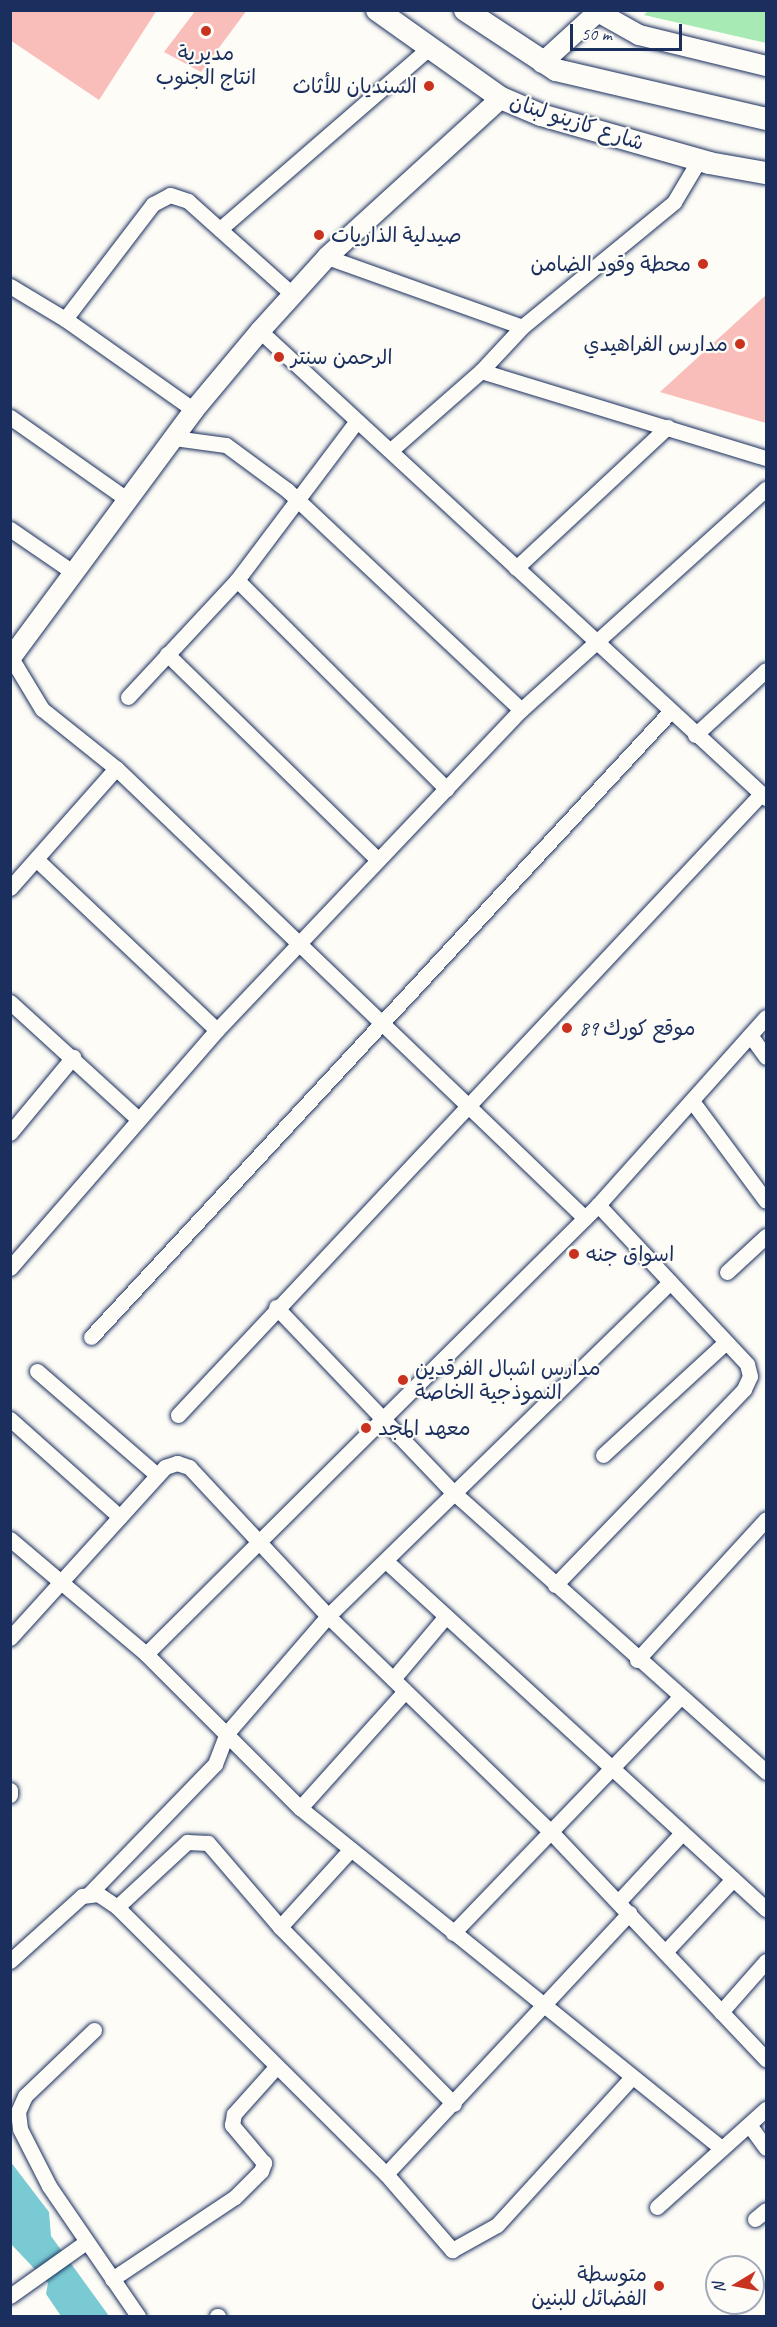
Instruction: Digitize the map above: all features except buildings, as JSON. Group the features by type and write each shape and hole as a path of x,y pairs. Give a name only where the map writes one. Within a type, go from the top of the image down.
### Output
{"main road":[{"name":"شارع كازينو لبنان","path":"377,10 501,98 541,115 699,160 766,173"},
{"name":"شارع كازينو لبنان","path":"465,10 542,63 572,75 766,119"}],"street":[{"path":"542,63 599,11 639,35 766,66"},
{"path":"220,229 429,48"},
{"path":"501,98 327,257 260,331 194,410 11,657 42,709 116,768 465,1107 585,1218"},
{"path":"391,450 481,371 522,327 674,202 699,160"},
{"path":"65,319 153,204 170,195 188,201 293,295"},
{"path":"327,257 522,327"},
{"path":"12,291 65,319 194,410"},
{"path":"178,1415 276,1307 465,1107 764,796 670,712 391,450 260,331"},
{"path":"481,371 766,458"},
{"path":"10,417 128,500"},
{"path":"128,698 237,580 357,421"},
{"path":"516,568 667,427"},
{"path":"174,438 226,445 298,500 521,710"},
{"path":"10,1268 218,1030 300,947 377,860 521,710 595,640 766,489"},
{"path":"10,529 74,573"},
{"path":"237,580 447,789"},
{"path":"167,654 377,860"},
{"path":"695,735 766,670"},
{"path":"91,1337 670,712"},
{"path":"10,888 116,768"},
{"path":"36,859 218,1030"},
{"path":"10,1002 73,1057 138,1119"},
{"path":"146,1654 386,1419 598,1205 766,1017"},
{"path":"750,1035 766,1057"},
{"path":"10,1133 73,1057"},
{"path":"692,1101 766,1201"},
{"path":"555,1585 744,1389 750,1376 747,1364 598,1205"},
{"path":"727,1272 766,1236"},
{"path":"12,1954 90,1893 215,1764 227,1733 328,1616 387,1562 453,1492 670,1281"},
{"path":"276,1307 386,1419 453,1492 679,1698 766,1772"},
{"path":"603,1455 726,1342"},
{"path":"37,1371 157,1476"},
{"path":"10,1419 120,1517"},
{"path":"10,1638 157,1476 177,1463 189,1467 328,1616 553,1834 766,2059"},
{"path":"637,1660 766,1519"},
{"path":"10,1539 146,1654 300,1808 631,2079 720,2147"},
{"path":"387,1562 766,1909"},
{"path":"393,1679 446,1616"},
{"path":"300,1808 405,1691"},
{"path":"453,1933 553,1834 679,1698"},
{"path":"10,1790 10,1795"},
{"path":"386,2175 543,2006 682,1833"},
{"path":"117,1906 188,1842 208,1843 280,1928 454,2104"},
{"path":"280,1928 351,1849"},
{"path":"665,1952 733,1878"},
{"path":"90,1893 117,1906 386,2175 452,2250 497,2225 631,2079"},
{"path":"722,2012 766,1961"},
{"path":"94,2030 25,2096 18,2112 20,2129 49,2186 138,2316"},
{"path":"112,2279 235,2197 261,2171 264,2163 232,2125 234,2114 276,2067"},
{"path":"657,2207 720,2147 732,2144 766,2109"},
{"path":"750,2126 766,2148"},
{"path":"10,2296 86,2242"}],"green space":[{"path":"649,10 766,11 766,43 644,15"}],"water":[{"path":"10,2161 49,2212 51,2236 109,2316 61,2316 46,2294 48,2283 11,2244"}],"place":[{"name":"مديرية انتاج الجنوب","path":"206,31"},
{"name":"السنديان للأثاث","path":"429,86"},
{"name":"صيدلية الذاريات","path":"319,235"},
{"name":"محطة وقود الضامن","path":"703,264"},
{"name":"مدارس الفراهيدي","path":"740,344"},
{"name":"الرحمن سنتر","path":"279,357"},
{"name":"موقع كورك 89","path":"567,1028"},
{"name":"اسواق جنه","path":"574,1254"},
{"name":"مدارس اشبال الفرقدين النموذجية الخاصة","path":"403,1380"},
{"name":"معهد المجد","path":"366,1428"},
{"name":"متوسطة الفضائل للبنين","path":"659,2286"}]}
